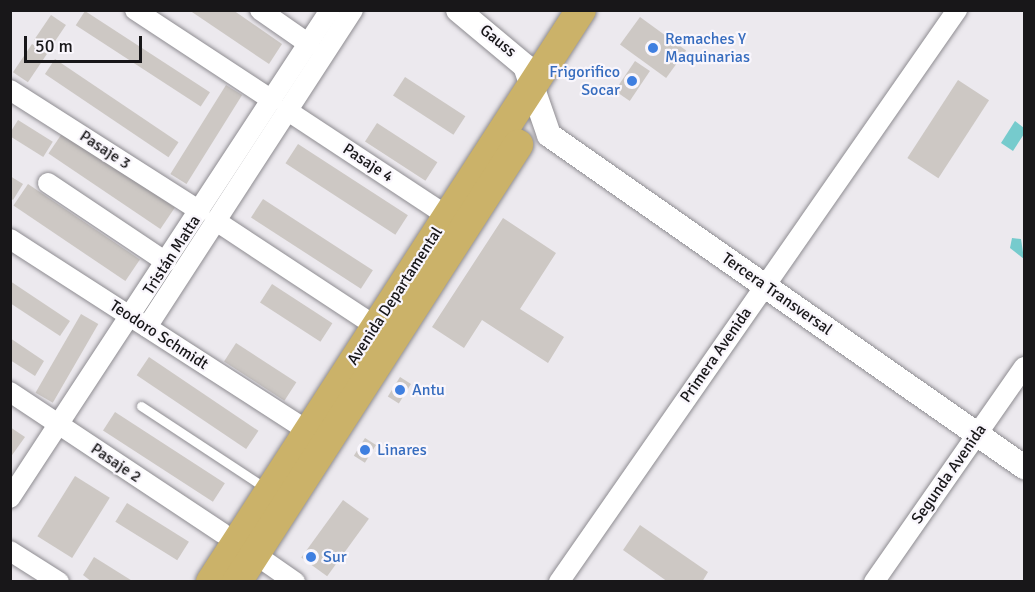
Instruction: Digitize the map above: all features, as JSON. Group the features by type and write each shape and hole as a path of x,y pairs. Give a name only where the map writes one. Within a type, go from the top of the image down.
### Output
{"main road":[{"name":"Avenida Departamental","path":"211,582 537,99 580,10"},
{"name":"Avenida Departamental","path":"237,582 238,543 270,490 447,216 602,10"}],"street":[{"name":"Pasaje 4","path":"135,10 447,216"},
{"path":"260,10 309,44"},
{"name":"Tristán Matta","path":"280,106 309,44 330,10"},
{"name":"Tristán Matta","path":"147,327 208,216 280,106 353,10"},
{"name":"Gauss","path":"458,10 517,56 537,99"},
{"name":"Primera Avenida","path":"559,582 957,10"},
{"name":"Pasaje 3","path":"10,90 363,318"},
{"name":"Tercera Transversal","path":"537,99 549,135 1024,467"},
{"path":"48,183 166,262"},
{"name":"Tristán Matta","path":"10,498 166,262 208,216"},
{"name":"Teodoro Schmidt","path":"10,239 308,431"},
{"name":"Segunda Avenida","path":"874,582 1024,367"},
{"name":"Pasaje 2","path":"10,393 295,582"},
{"path":"10,550 59,582"}],"lane":[{"path":"141,406 270,490"}],"water":[{"path":"1015,121 1024,128 1024,134 1013,151 1001,143"},
{"path":"1012,238 1021,239 1024,259 1010,248"}],"building":[{"path":"189,10 233,10 282,44 269,64"},
{"path":"85,11 210,92 201,106 76,25"},
{"path":"51,15 66,25 49,50 34,40"},
{"name":"Remaches Y Maquinarias","path":"640,17 686,51 666,78 620,45"},
{"path":"32,44 47,54 28,82 13,72"},
{"path":"55,59 179,142 168,157 45,74"},
{"name":"Frigorifico Socar","path":"635,61 650,71 630,101 615,91"},
{"path":"405,77 465,116 453,135 393,95"},
{"path":"958,80 989,100 938,178 907,158"},
{"path":"226,85 242,95 186,184 170,174"},
{"path":"18,120 53,142 43,157 10,136"},
{"path":"377,123 437,162 425,181 365,141"},
{"path":"63,132 175,207 160,229 48,154"},
{"path":"298,144 408,215 395,235 285,163"},
{"path":"10,176 23,184 13,200 10,198"},
{"path":"28,184 140,259 125,281 13,206"},
{"path":"263,199 373,270 361,289 251,217"},
{"path":"503,218 556,253 520,309 564,337 548,363 482,320 464,348 432,327"},
{"path":"10,281 70,321 60,336 10,303"},
{"path":"272,284 332,323 320,342 260,302"},
{"path":"81,314 98,324 53,403 36,393"},
{"path":"10,338 44,361 35,376 10,360"},
{"path":"236,343 296,382 284,401 224,361"},
{"path":"149,357 258,431 246,449 137,375"},
{"name":"Antu","path":"400,377 411,384 399,403 388,397"},
{"path":"115,412 225,483 213,502 103,430"},
{"path":"10,427 25,437 10,458"},
{"name":"Linares","path":"365,438 376,445 365,463 354,456"},
{"path":"75,476 110,498 72,558 37,536"},
{"path":"343,500 369,519 327,576 301,557"},
{"path":"127,503 189,542 177,560 115,522"},
{"path":"640,525 708,572 702,582 668,582 623,550"},
{"path":"94,557 134,582 92,582 83,575"}],"place":[{"name":"Remaches Y Maquinarias","path":"653,48"},
{"name":"Frigorifico Socar","path":"632,81"},
{"name":"Antu","path":"400,390"},
{"name":"Linares","path":"365,450"},
{"name":"Sur","path":"311,557"}]}
